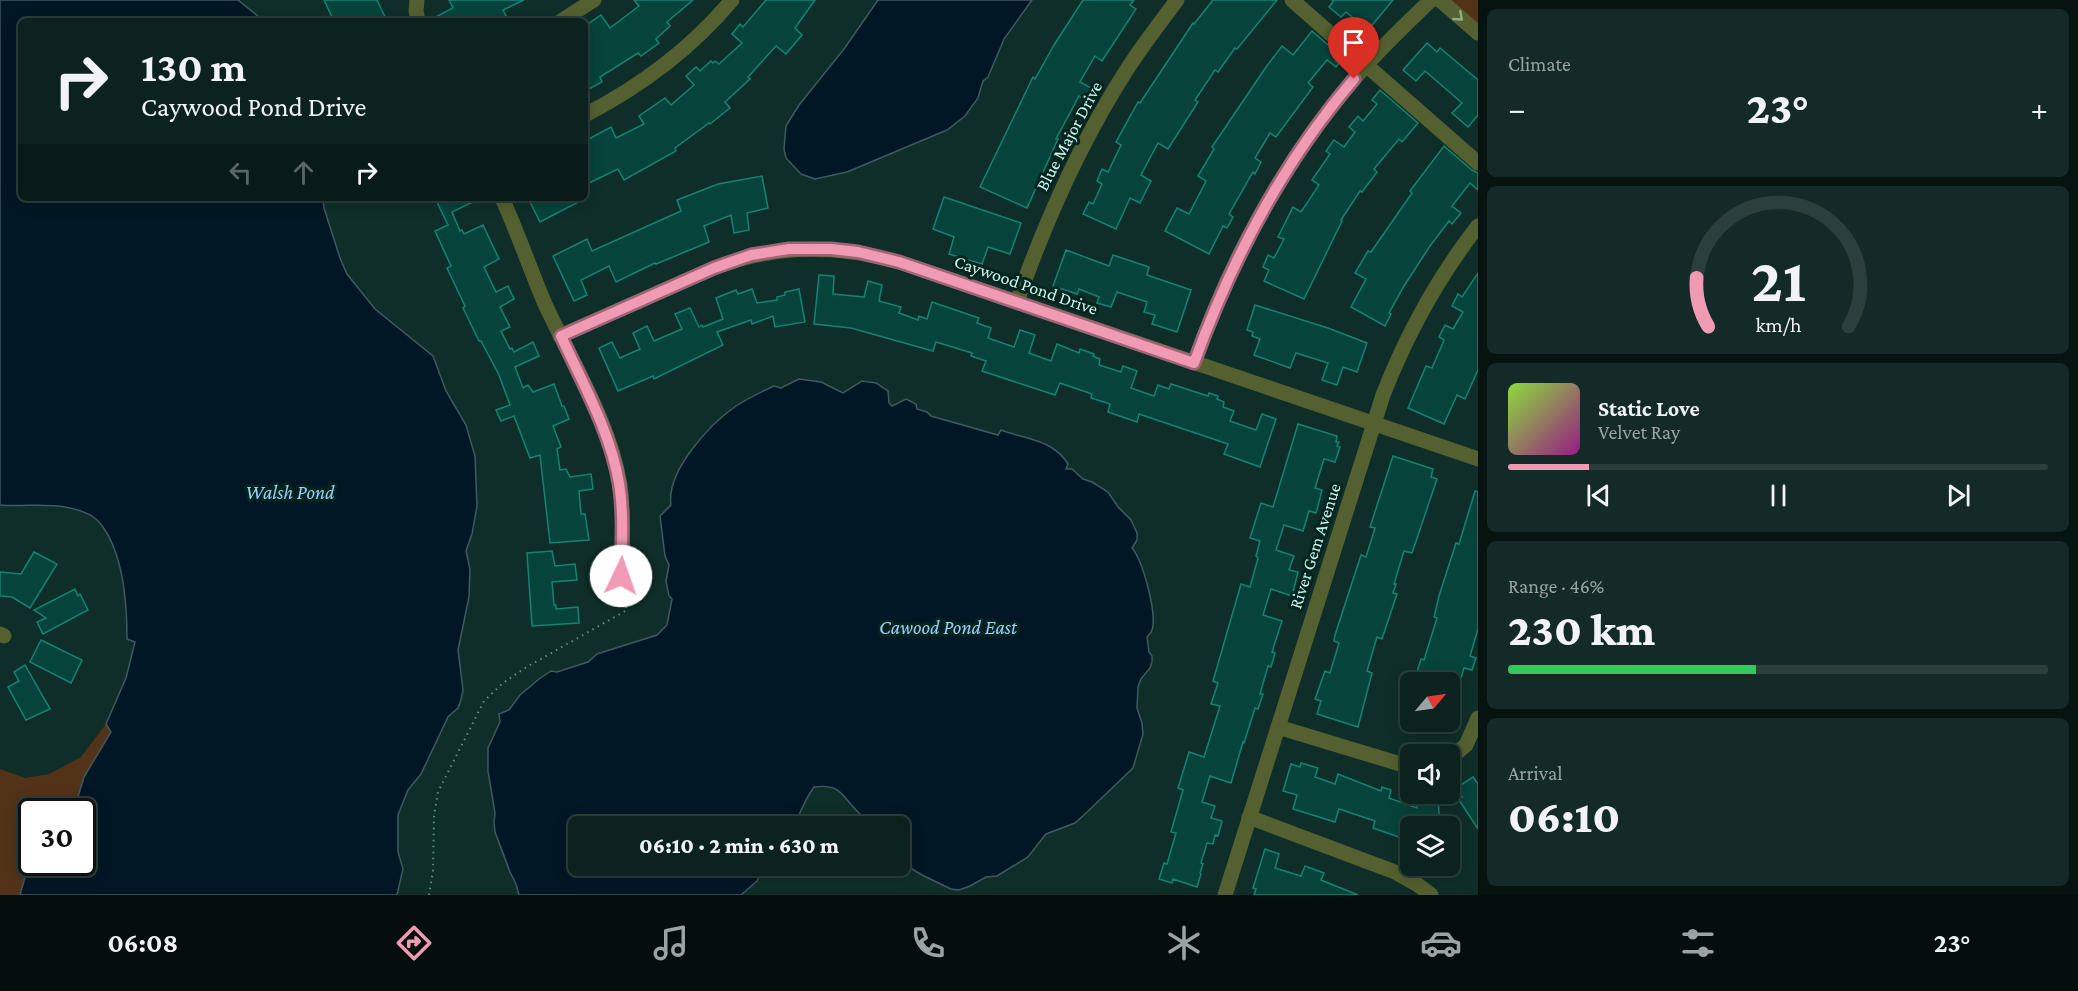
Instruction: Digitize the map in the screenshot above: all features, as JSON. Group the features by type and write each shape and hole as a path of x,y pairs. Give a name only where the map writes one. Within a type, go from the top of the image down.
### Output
{"street":[{"path":"417,0 417,18"},
{"path":"566,18 594,0"},
{"path":"588,113 659,70 699,35 732,0"},
{"name":"Blue Major Drive","path":"1017,302 1045,227 1075,162 1126,72 1177,0"},
{"path":"1292,0 1478,163"},
{"path":"1194,363 1222,291 1271,194 1320,122 1366,65 1431,0"},
{"path":"1440,0 1478,33"},
{"path":"503,201 539,289 603,427 617,469 622,515 621,576"},
{"name":"River Gem Avenue","path":"1225,895 1389,380 1414,326 1441,279 1478,226"},
{"name":"Caywood Pond Drive","path":"561,336 728,263 763,253 796,249 844,250 878,256 1478,459"},
{"path":"1460,750 1466,745 1478,718"},
{"path":"1278,727 1400,764"},
{"path":"1249,817 1395,872 1431,895"}],"path":[{"path":"429,895 433,870 434,816 438,792 484,701 495,689 525,668 627,610 621,576"}],"shaded area":[{"path":"1445,0 1478,0 1478,29"},
{"path":"106,724 111,732 84,777 78,797 18,798 18,876 25,876 20,895 0,895 0,769 25,778 49,774 81,757"}],"water":[{"name":"Walsh Pond","path":"0,0 238,0 260,18 18,18 18,201 323,201 347,274 375,309 433,356 446,391 466,425 475,456 477,506 466,551 470,569 469,597 458,650 463,690 461,700 458,708 448,717 421,774 408,790 398,815 398,852 403,869 397,895 20,895 25,876 96,876 96,798 76,798 84,777 111,732 106,724 126,678 135,642 127,639 122,578 113,547 99,522 84,512 65,507 0,505"},
{"path":"878,0 1032,0 1004,39 988,77 983,81 978,98 965,116 947,130 847,172 815,179 801,174 786,158 784,149 786,126 799,105 844,49"},
{"name":"Cawood Pond East","path":"799,379 821,382 843,393 862,381 876,383 888,391 889,403 892,406 906,399 916,404 917,409 931,416 998,435 1001,430 1038,441 1062,456 1068,464 1066,469 1072,469 1083,479 1108,492 1131,520 1137,533 1137,540 1132,548 1144,574 1153,617 1152,629 1147,637 1152,662 1138,687 1137,708 1143,734 1133,768 1075,823 1046,834 1028,857 997,876 986,877 959,890 951,889 910,867 910,816 863,816 841,793 824,786 814,787 798,816 568,816 568,876 760,876 741,895 519,895 495,832 495,813 488,771 488,748 500,722 499,714 509,710 520,695 551,671 557,672 588,662 597,654 657,635 667,625 672,599 669,596 666,581 669,565 665,556 660,516 671,505 671,492 675,478 692,450 714,424 750,398 774,386 781,388"}],"building":[{"path":"324,0 377,0 386,18 333,18"},
{"path":"449,0 524,0 503,10 507,18 434,18 453,8"},
{"path":"634,0 693,0 667,22 670,26 656,39 659,43 641,56 638,53 600,77 602,82 589,89 588,24 601,15 610,28 639,6"},
{"path":"766,0 815,0 795,28 802,35 786,54 776,46 748,77 750,79 725,102 730,108 675,148 676,151 624,180 618,169 588,184 588,139 611,127 616,138 644,124 639,116 665,98 671,105 694,85 686,76 696,67 700,71 711,61 719,64 742,43 732,34 740,24 743,27"},
{"path":"1083,0 1134,0 1130,5 1136,9 1102,61 1095,56 1080,82 1091,88 1084,99 1079,96 1056,139 1058,139 1027,208 980,187 1033,77 1035,79"},
{"path":"1213,0 1277,0 1237,49 1235,48 1218,72 1215,70 1195,100 1198,102 1168,149 1158,143 1141,175 1151,181 1140,203 1130,198 1116,229 1083,214 1089,202 1093,204 1102,184 1097,181 1102,169 1108,172 1121,145 1116,142 1138,102 1140,103 1193,23"},
{"path":"1332,0 1393,0 1368,30 1346,12 1341,17 1329,7"},
{"path":"1312,31 1343,58 1336,67 1327,60 1308,83 1313,87 1276,137 1270,133 1255,158 1261,162 1255,174 1253,172 1229,214 1233,217 1227,228 1223,226 1209,254 1165,231 1177,208 1189,214 1206,181 1198,176 1214,149 1212,147 1266,67 1282,46 1293,55"},
{"path":"1427,43 1437,52 1440,48 1478,80 1478,115 1468,127 1452,113 1462,103 1425,71 1416,81 1403,70"},
{"path":"1380,90 1418,123 1402,142 1399,139 1374,169 1377,172 1362,192 1360,191 1341,220 1304,299 1264,281 1269,270 1263,267 1268,255 1274,258 1284,239 1278,237 1293,207 1301,212 1319,185 1312,180 1330,154 1326,151 1334,140 1344,147 1355,132 1349,127 1358,116 1363,121 1377,104 1372,100"},
{"path":"1444,146 1478,173 1478,190 1470,183 1452,206 1461,213 1452,224 1449,221 1430,246 1404,286 1389,313 1391,314 1385,326 1351,307 1366,279 1355,273 1368,251 1371,252 1412,193 1410,191"},
{"path":"762,176 768,208 747,213 749,230 734,233 731,215 704,226 709,242 655,263 616,282 609,266 581,280 587,295 574,301 553,256 587,239 592,251 681,211 677,200 718,184"},
{"path":"944,197 1021,223 1010,254 988,247 982,264 949,254 954,237 933,229"},
{"path":"436,201 475,201 452,212 460,231 462,230 464,234 483,225 499,259 484,267 496,292 508,286 514,299 500,307 510,327 501,331 510,349 512,348 514,352 533,342 539,356 515,367 523,388 528,385 533,392 554,384 562,406 564,406 569,419 553,426 561,447 557,449 560,470 566,469 570,477 591,474 593,489 579,491 581,514 585,514 589,540 550,543 540,455 530,458 514,416 501,421 496,410 510,405 499,375 479,341 447,268 451,266 435,231 448,225"},
{"path":"530,201 580,201 540,222"},
{"path":"1066,250 1109,266 1113,255 1149,267 1147,275 1191,290 1177,332 1152,324 1155,315 1144,312 1147,302 1117,292 1111,307 1097,303 1099,297 1079,289 1077,294 1053,286"},
{"path":"1478,273 1478,370 1465,399 1457,395 1444,424 1408,408 1426,366 1432,368 1444,340 1439,337 1445,325 1453,329 1463,312 1452,306 1458,294 1462,297"},
{"path":"819,275 834,276 833,294 864,297 868,281 882,285 879,301 901,307 899,313 918,320 919,316 927,319 932,302 979,318 977,323 991,328 988,338 1014,347 1020,330 1035,335 1029,353 1051,361 1057,344 1079,353 1080,349 1094,354 1093,356 1100,359 1099,365 1121,372 1123,366 1137,371 1131,388 1154,396 1158,385 1169,389 1171,384 1208,396 1209,393 1218,396 1217,399 1224,402 1223,407 1234,411 1230,421 1256,430 1262,414 1276,419 1260,467 1224,454 1228,444 1139,414 1137,422 1108,412 1110,404 1091,398 1092,394 1060,383 1055,395 982,371 986,361 971,356 972,353 936,342 933,351 851,328 814,324"},
{"path":"752,289 757,303 777,300 777,297 785,295 785,292 799,289 805,322 775,327 773,316 752,324 751,320 717,332 723,345 654,379 653,376 618,391 599,348 612,342 620,358 640,349 633,333 647,326 654,341 682,329 675,314 690,308 699,327 702,325 703,327 723,319 716,298 736,290 738,294"},
{"path":"1255,305 1367,343 1357,372 1343,367 1337,385 1322,380 1328,363 1296,353 1290,368 1254,355 1260,339 1252,336 1253,332 1247,330"},
{"path":"1298,424 1337,436 1336,442 1339,442 1337,446 1340,447 1335,462 1324,459 1315,488 1322,490 1316,513 1309,511 1303,531 1284,525 1276,550 1294,556 1289,570 1298,572 1292,596 1271,589 1263,615 1282,621 1272,652 1275,653 1271,667 1268,666 1260,694 1263,694 1258,709 1255,708 1231,783 1210,776 1202,802 1215,806 1211,818 1222,821 1218,836 1215,835 1213,844 1207,843 1197,887 1173,879 1172,883 1159,879 1164,863 1167,864 1176,833 1171,832 1183,790 1178,788 1189,752 1204,757 1220,706 1211,704 1218,683 1213,681 1241,584 1250,587 1258,558 1256,556 1260,541 1250,538 1261,503 1273,507"},
{"path":"1393,456 1433,469 1431,477 1437,479 1412,553 1404,551 1394,584 1396,584 1393,593 1397,594 1382,639 1377,637 1367,671 1372,673 1358,727 1317,714 1321,701 1315,699 1325,671 1330,673 1339,643 1334,641 1335,635 1361,555 1366,557 1375,528 1370,527"},
{"path":"1475,491 1478,492 1478,629 1470,656 1476,658 1472,670 1464,668 1460,682 1460,672 1417,672 1421,659 1424,660 1437,618 1434,617 1439,596 1456,543 1459,544"},
{"path":"552,551 555,566 575,564 577,580 552,582 554,605 556,609 578,607 579,623 532,626 527,553"},
{"path":"34,552 57,564 30,608 12,597 0,596 0,572 21,574"},
{"path":"75,589 88,610 43,634 37,622 46,618 34,610"},
{"path":"41,640 82,660 71,683 30,662"},
{"path":"25,665 50,709 26,720 8,687 19,681 14,672"},
{"path":"1301,763 1318,768 1315,777 1335,784 1338,774 1381,791 1382,787 1391,790 1389,798 1400,802 1400,804 1417,808 1417,804 1438,804 1439,816 1400,816 1400,837 1373,828 1375,821 1339,809 1335,822 1293,809 1297,795 1283,791 1291,764 1300,767"},
{"path":"1473,777 1478,784 1478,829 1460,802 1460,797 1462,797 1460,785"},
{"path":"1265,849 1279,854 1275,868 1301,876 1305,866 1324,873 1321,880 1358,895 1254,895 1256,889 1253,888"}],"route":[{"path":"621,576 623,530 617,469 603,427 561,336 714,268 751,255 789,249 817,248 858,252 899,262 1194,363 1222,291 1263,209 1298,152 1354,79"}]}
